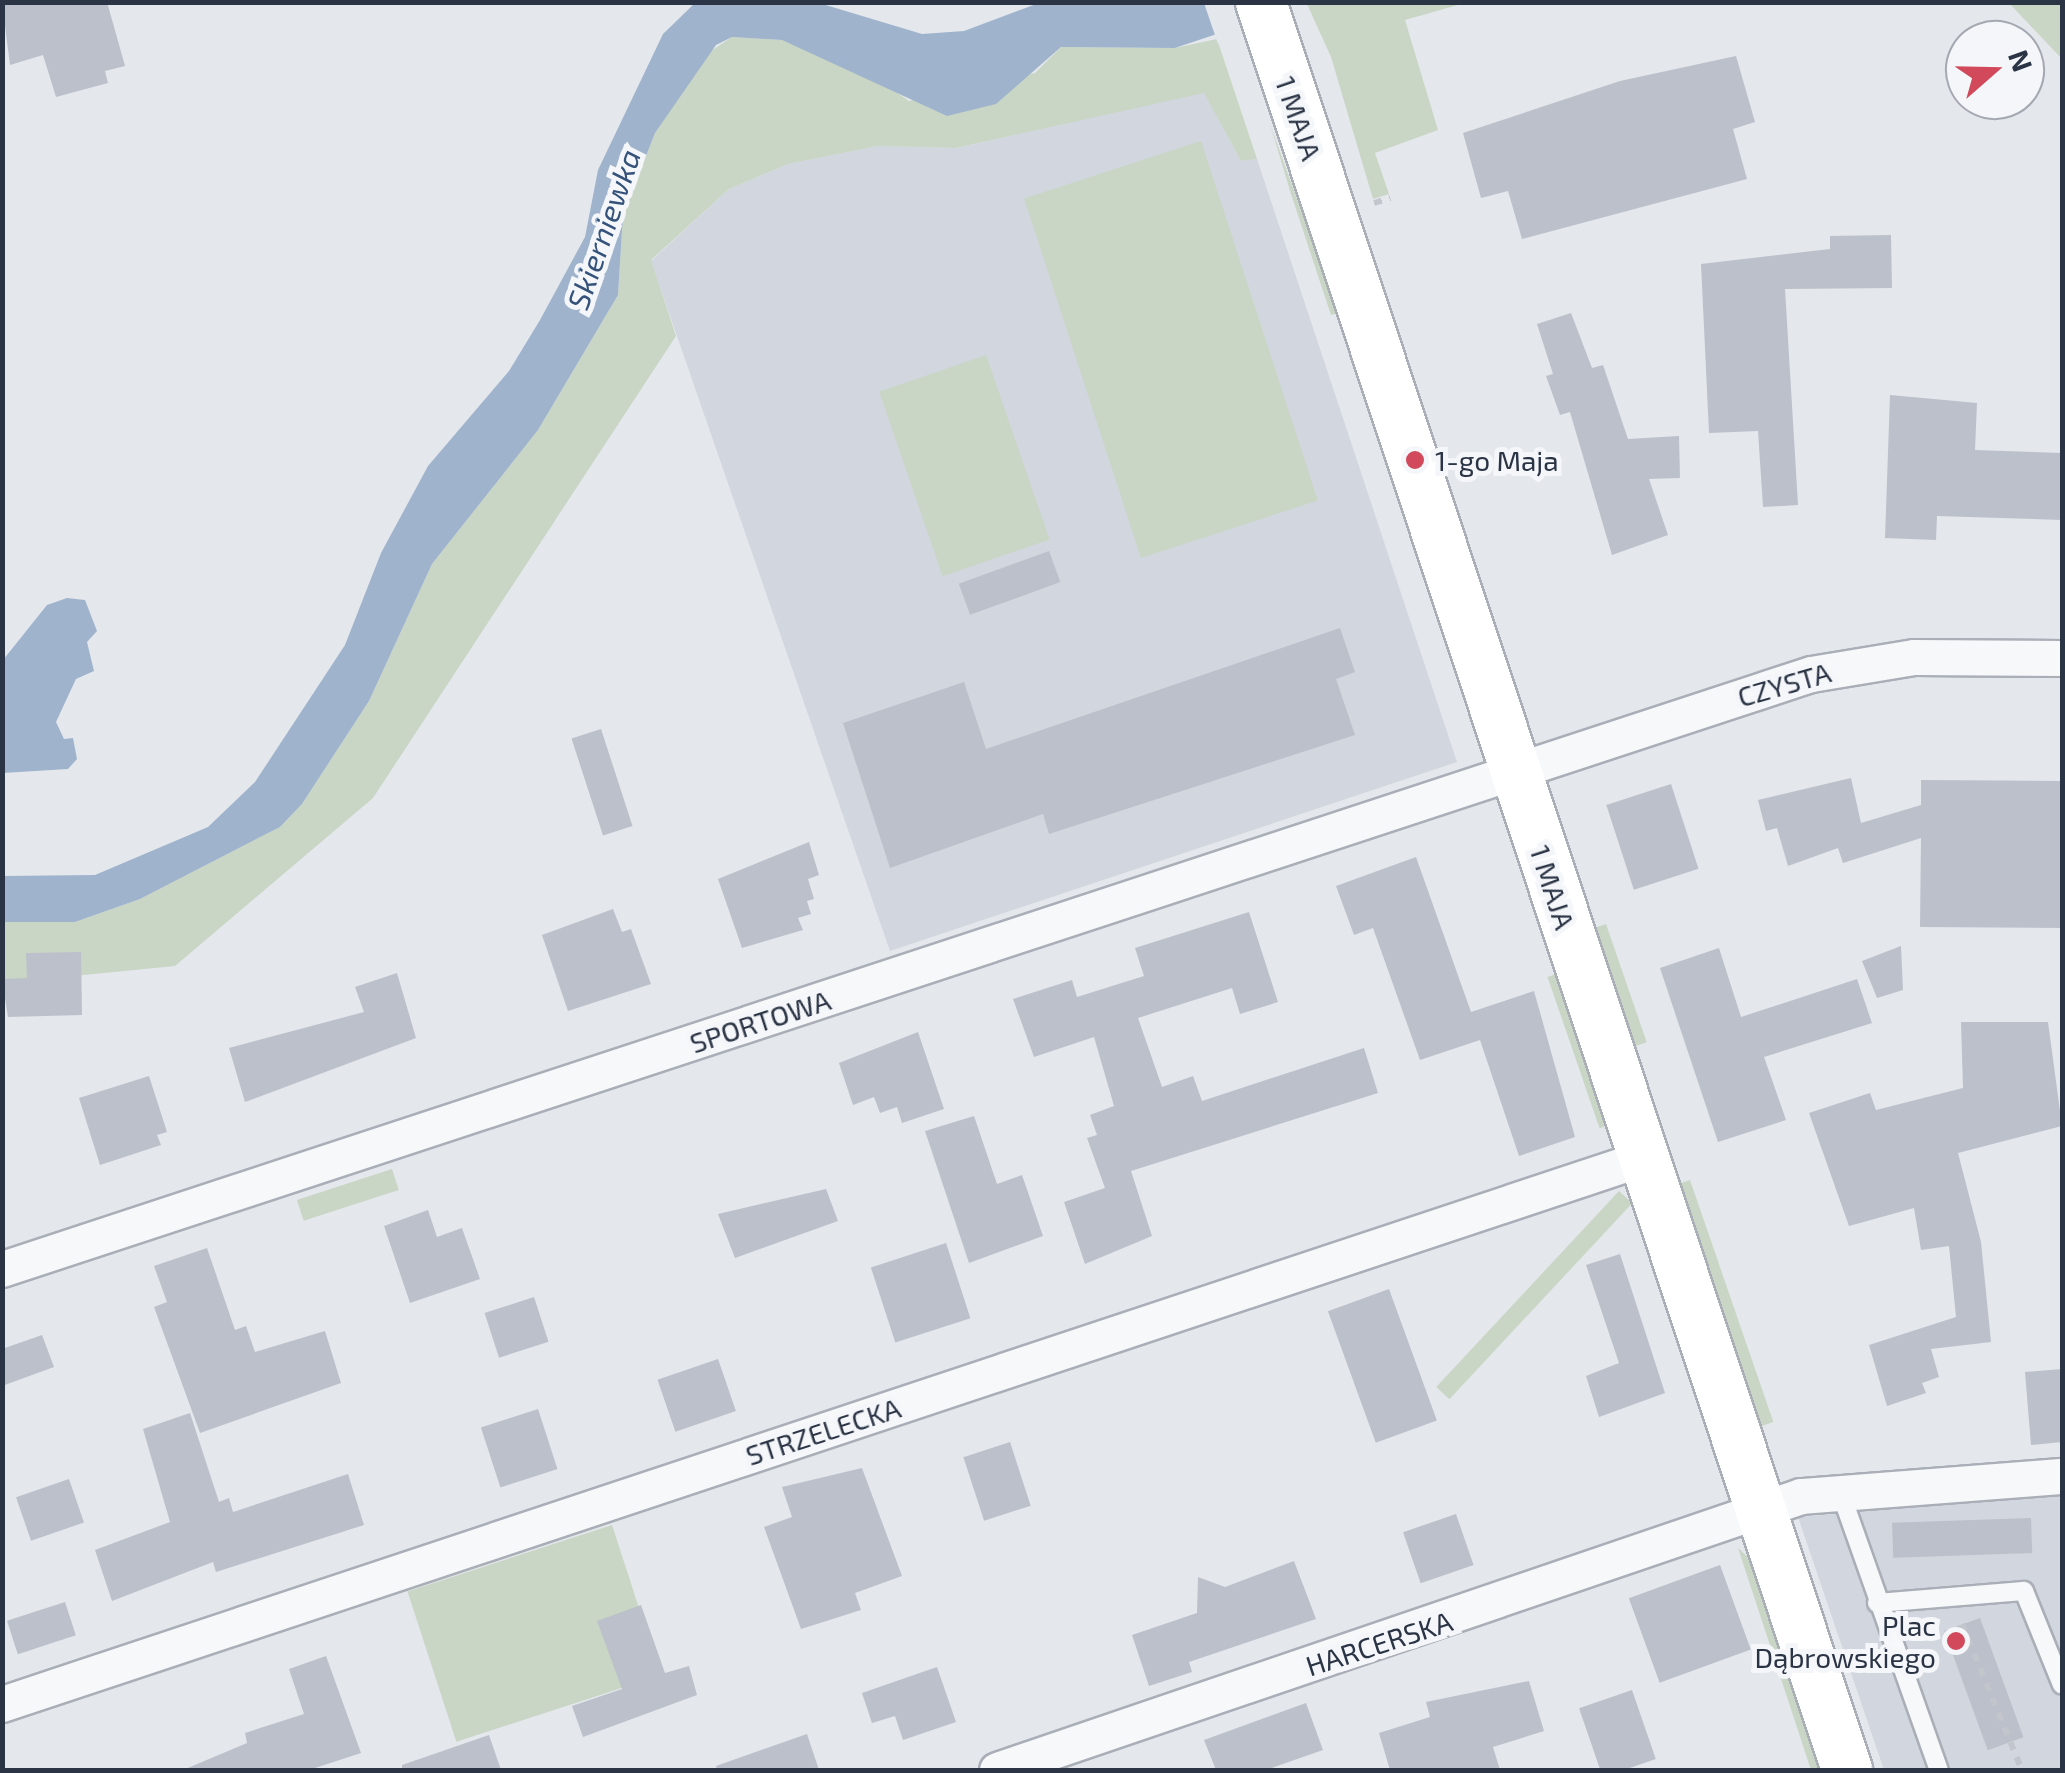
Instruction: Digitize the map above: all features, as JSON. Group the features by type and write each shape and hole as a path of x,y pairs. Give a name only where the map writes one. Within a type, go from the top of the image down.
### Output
{"main road":[{"name":"1 MAJA","path":"1261,2 1847,1770"}],"street":[{"name":"CZYSTA","path":"1515,770 1846,666 1914,656 2062,658"},
{"name":"SPORTOWA","path":"2,1269 1515,770"},
{"name":"STRZELECKA","path":"2,1704 1643,1158"},
{"path":"1761,1512 1840,1490 2062,1476"},
{"name":"HARCERSKA","path":"997,1770 1761,1512"}],"lane":[{"path":"1840,1490 1940,1770"},
{"path":"1878,1603 1952,1594 2024,1592 2062,1684"}],"path":[{"path":"1952,1594 2022,1770"}],"shaded area":[{"path":"1204,92 1241,161 1257,159 1457,762 890,951 651,261 729,189 788,164 878,146 957,148"},
{"name":"Plac Dąbrowskiego","path":"2062,1495 2062,1770 1884,1770 1798,1517"}],"green space":[{"path":"1465,3 1405,20 1438,130 1375,153 1389,194 1373,199 1331,57 1307,4"},
{"path":"2009,3 2062,3 2062,59 2045,41 2045,20 2025,20"},
{"path":"732,37 782,40 873,76 909,101 1035,73 1061,47 1175,48 1217,39 1257,159 1241,161 1204,93 956,148 878,146 788,164 729,189 651,260 676,336 373,798 175,966 3,983 2,922 75,922 140,899 280,827 302,804 369,701 432,564 538,430 618,295 623,215 655,133 702,57"},
{"path":"1270,124 1338,313 1331,315"},
{"path":"1201,141 1318,500 1141,558 1024,198"},
{"path":"986,355 1049,539 943,576 879,392"},
{"path":"1606,924 1647,1042 1633,1047 1593,929"},
{"path":"1556,974 1608,1125 1600,1128 1547,977"},
{"path":"392,1169 399,1190 304,1221 297,1200"},
{"path":"1690,1180 1773,1422 1759,1427 1676,1185"},
{"path":"1619,1191 1632,1203 1449,1399 1436,1387"},
{"path":"612,1525 661,1675 456,1742 408,1591"},
{"path":"1738,1548 1750,1559 1822,1770 1811,1770"}],"water":[{"name":"Skierniewka","path":"695,3 819,3 922,34 964,31 1039,3 1309,3 1175,48 1061,47 996,104 947,116 782,40 732,37 716,45 655,133 623,215 618,295 538,430 432,564 369,701 302,804 280,827 140,899 75,922 3,922 2,876 95,875 208,827 255,782 345,645 381,553 428,466 509,371 540,320 585,237 598,170 663,34"},
{"path":"67,598 85,600 97,631 87,642 94,671 76,679 56,722 64,739 73,738 77,759 68,769 3,773 3,660 47,605"}],"pier":[{"path":"1204,3 1306,3 1308,8 1218,44"}],"building":[{"path":"2,2 107,2 125,66 105,71 108,83 56,97 43,55 10,65"},
{"path":"1736,56 1755,122 1733,129 1747,179 1522,239 1508,191 1481,198 1463,133 1620,81"},
{"path":"1891,235 1892,288 1785,289 1798,505 1763,507 1758,431 1709,433 1701,264 1830,249 1830,236"},
{"path":"1571,313 1592,368 1603,365 1628,439 1679,436 1680,478 1649,479 1668,535 1612,555 1570,412 1560,415 1546,376 1553,374 1537,324"},
{"path":"1890,395 1977,403 1975,450 2062,453 2062,520 1937,516 1936,540 1885,538"},
{"path":"1049,551 1060,582 970,615 959,584"},
{"path":"1340,628 1355,672 1336,679 1355,735 1049,834 1043,814 890,868 843,723 964,682 986,749"},
{"path":"601,729 633,826 603,836 572,739"},
{"path":"1851,778 1861,823 1921,805 1921,780 2062,781 2062,928 1920,927 1921,838 1843,863 1838,848 1788,866 1777,828 1766,831 1758,800"},
{"path":"1671,784 1699,869 1634,890 1606,805"},
{"path":"809,842 819,875 808,879 814,899 807,901 811,914 798,918 803,930 742,948 718,879"},
{"path":"1416,857 1471,1012 1534,991 1575,1137 1519,1156 1480,1040 1420,1060 1373,928 1354,935 1336,886"},
{"path":"613,909 622,932 631,929 651,984 568,1011 542,935"},
{"path":"1249,912 1278,1002 1240,1014 1232,988 1138,1018 1162,1087 1193,1076 1202,1101 1364,1048 1378,1093 1131,1171 1152,1236 1085,1264 1064,1202 1105,1188 1087,1138 1097,1135 1090,1115 1114,1106 1094,1037 1034,1057 1013,999 1072,980 1077,997 1144,976 1135,948"},
{"path":"1901,946 1903,990 1877,998 1862,961"},
{"path":"1719,948 1741,1017 1857,979 1872,1023 1764,1057 1786,1120 1718,1142 1660,968"},
{"path":"81,952 82,1015 8,1017 2,979 27,978 26,953"},
{"path":"397,973 416,1038 245,1102 229,1048 364,1012 355,987"},
{"path":"1961,1022 2048,1022 2062,1126 1958,1153 1981,1242 1991,1342 1931,1349 1939,1377 1922,1383 1926,1393 1887,1406 1869,1345 1956,1317 1949,1246 1921,1250 1914,1208 1849,1226 1809,1113 1870,1093 1876,1110 1963,1088"},
{"path":"918,1032 944,1109 902,1123 897,1107 880,1113 874,1097 853,1105 839,1063"},
{"path":"149,1076 167,1132 157,1135 161,1145 100,1165 79,1098"},
{"path":"974,1116 997,1184 1022,1175 1043,1236 969,1263 925,1131"},
{"path":"826,1189 838,1221 735,1258 718,1214"},
{"path":"428,1210 437,1237 462,1228 480,1279 410,1303 384,1226"},
{"path":"946,1243 970,1318 895,1343 871,1267"},
{"path":"207,1248 235,1330 246,1326 255,1352 325,1331 341,1383 200,1433 154,1307 167,1302 154,1266"},
{"path":"1620,1254 1665,1393 1599,1417 1586,1376 1619,1363 1586,1265"},
{"path":"1389,1289 1437,1421 1376,1443 1328,1311"},
{"path":"534,1297 549,1342 499,1358 485,1313"},
{"path":"42,1335 54,1367 2,1386 2,1349"},
{"path":"718,1359 736,1411 675,1432 657,1380"},
{"path":"2062,1369 2062,1442 2031,1445 2025,1372"},
{"path":"538,1409 557,1469 500,1487 481,1428"},
{"path":"190,1413 219,1502 229,1498 233,1512 348,1474 364,1525 216,1572 213,1562 112,1601 95,1550 170,1522 143,1429"},
{"path":"1010,1442 1031,1506 984,1521 963,1457"},
{"path":"862,1468 902,1576 855,1593 861,1610 801,1629 764,1527 792,1517 782,1487"},
{"path":"69,1479 84,1522 31,1541 16,1497"},
{"path":"1456,1514 1474,1565 1421,1583 1403,1532"},
{"path":"2031,1518 2032,1553 1893,1558 1892,1523"},
{"path":"1294,1561 1316,1619 1189,1662 1192,1672 1149,1686 1132,1635 1197,1613 1198,1577 1225,1587"},
{"path":"1720,1565 1751,1650 1660,1683 1629,1598"},
{"path":"65,1602 76,1635 18,1654 7,1621"},
{"path":"641,1605 665,1673 689,1666 697,1695 583,1737 572,1706 622,1689 597,1621"},
{"path":"1980,1618 2023,1737 1988,1750 1944,1631"},
{"path":"326,1656 361,1753 309,1770 183,1770 247,1743 245,1733 304,1714 289,1669"},
{"path":"937,1667 956,1722 903,1740 895,1716 872,1723 862,1693"},
{"path":"1529,1681 1544,1731 1493,1747 1500,1770 1390,1770 1379,1733 1430,1717 1426,1702"},
{"path":"1632,1690 1656,1759 1624,1770 1600,1770 1579,1708"},
{"path":"1306,1703 1323,1750 1266,1770 1216,1770 1204,1740"},
{"path":"807,1734 819,1770 717,1770 716,1766"},
{"path":"489,1735 501,1770 402,1770 402,1765"}],"place":[{"name":"1-go Maja","path":"1415,460"},
{"name":"Plac Dąbrowskiego","path":"1956,1641"}]}
